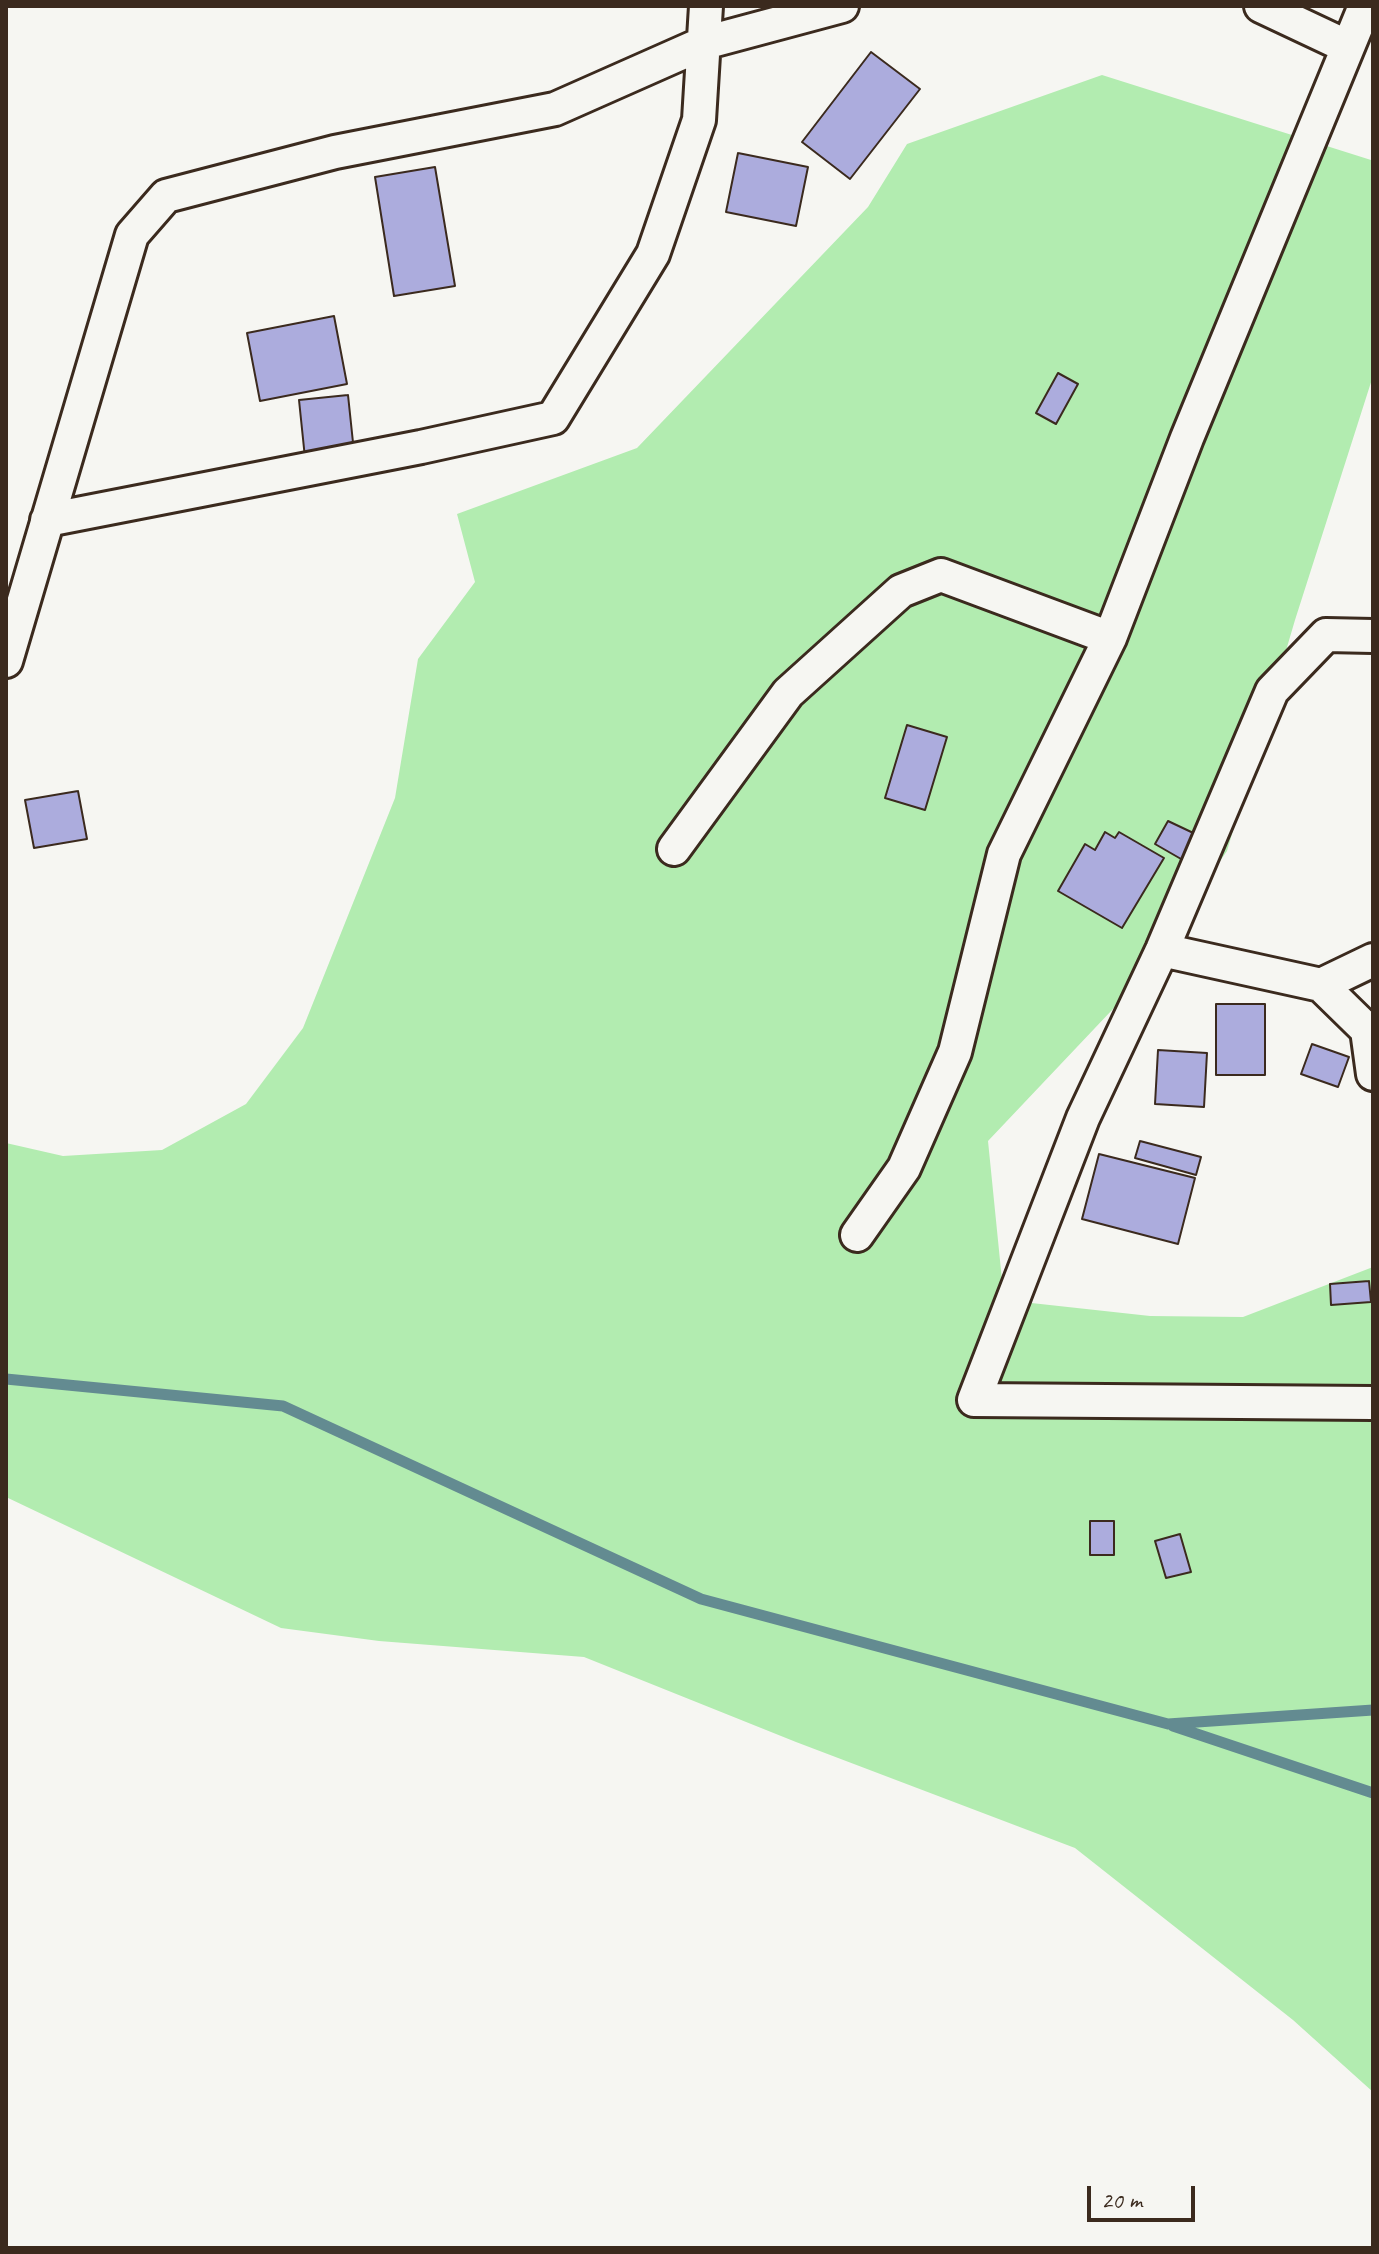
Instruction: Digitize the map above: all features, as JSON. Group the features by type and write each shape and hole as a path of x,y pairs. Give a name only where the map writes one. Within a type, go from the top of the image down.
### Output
{"street":[{"path":"47,520 553,418 653,254 699,120 706,6"},
{"path":"6,661 132,235 166,196 335,152 555,109 704,43 842,6"},
{"path":"1261,6 1348,47"},
{"path":"857,1235 904,1168 955,1052 1004,854 1110,638 1187,438 1365,6"},
{"path":"674,849 788,693 901,591 941,575 1110,638"},
{"path":"1373,636 1326,635 1272,691 1162,950 1083,1118 974,1400 1373,1403"},
{"path":"1162,950 1321,985 1367,1030 1373,1074"},
{"path":"1321,985 1373,960"}],"green space":[{"path":"1102,75 1371,160 1373,376 1295,620 1227,851 1130,991 988,1141 1004,1300 1150,1316 1243,1317 1373,1267 1373,2092 1293,2020 1075,1848 584,1657 379,1641 281,1628 6,1497 6,1143 63,1156 162,1150 246,1104 303,1028 395,798 418,659 475,582 457,514 637,448 868,207 907,144"}],"building":[{"path":"871,52 920,89 850,179 802,142"},
{"path":"738,153 808,167 796,226 726,212"},
{"path":"435,167 455,286 394,296 375,177"},
{"path":"334,316 347,384 260,401 247,333"},
{"path":"1058,373 1078,384 1056,424 1036,413"},
{"path":"348,395 354,452 305,458 299,400"},
{"path":"907,725 947,737 925,810 885,798"},
{"path":"78,791 87,839 34,848 25,800"},
{"path":"1168,821 1206,839 1188,863 1155,844"},
{"path":"1105,832 1115,838 1119,832 1164,858 1122,928 1058,891 1085,844 1095,850"},
{"path":"1216,1004 1265,1004 1265,1075 1216,1075"},
{"path":"1312,1044 1349,1057 1338,1087 1301,1074"},
{"path":"1158,1050 1207,1053 1204,1107 1155,1104"},
{"path":"1140,1141 1201,1157 1196,1175 1135,1158"},
{"path":"1099,1154 1195,1178 1178,1244 1082,1219"},
{"path":"1369,1281 1371,1302 1331,1305 1330,1284"},
{"path":"1090,1521 1114,1521 1114,1555 1090,1555"},
{"path":"1180,1534 1191,1572 1166,1578 1155,1541"}],"waterway":[{"path":"6,1379 283,1406 701,1599 1168,1724 1373,1710"},
{"path":"1173,1726 1373,1793"}]}
